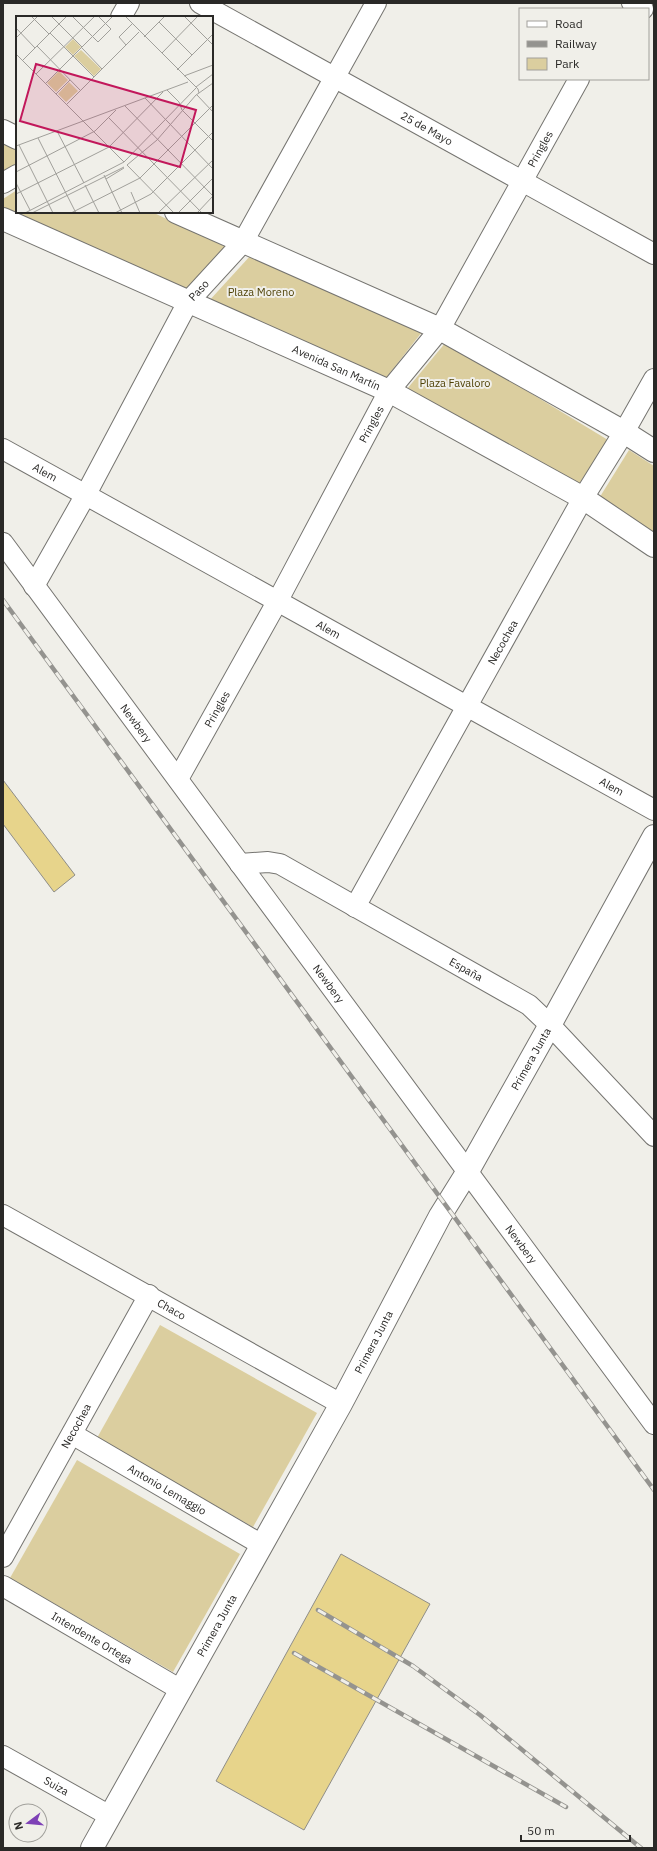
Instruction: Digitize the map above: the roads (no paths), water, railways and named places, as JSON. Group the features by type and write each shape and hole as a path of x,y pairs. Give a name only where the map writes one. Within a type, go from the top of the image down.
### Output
{"main road":[{"path":"3,131 16,138"},
{"path":"178,213 440,329 624,432 654,451"},
{"name":"Avenida San Martín","path":"3,219 389,391 583,498 654,546"},
{"name":"Primera Junta","path":"92,1848 341,1404 440,1216 468,1171 654,836"}],"street":[{"path":"122,16 129,3"},
{"name":"25 de Mayo","path":"200,3 654,254"},
{"name":"Paso","path":"34,586 85,496 188,302 243,242 376,3"},
{"path":"632,3 641,8"},
{"name":"Pringles","path":"178,779 277,602 389,391 440,329 578,80"},
{"path":"3,183 16,176"},
{"name":"Necochea","path":"355,907 468,707 583,498 624,432 654,379"},
{"name":"Alem","path":"3,449 85,496 654,810"},
{"name":"Newbery","path":"3,543 653,1419"},
{"name":"España","path":"240,864 268,862 280,864 529,1005 550,1025 654,1136"},
{"name":"Chaco","path":"3,1215 149,1295 341,1404"},
{"name":"Necochea","path":"3,1557 149,1295"},
{"name":"Antonio Lemaggio","path":"72,1434 262,1545"},
{"name":"Intendente Ortega","path":"3,1586 181,1690"},
{"name":"Suiza","path":"3,1756 110,1816"}],"railway":[{"path":"3,600 654,1490"},
{"path":"318,1610 413,1666 480,1715 641,1848"},
{"path":"294,1653 566,1807"}],"park label":[{"name":"Plaza Moreno","path":"261,292"},
{"name":"Plaza Favaloro","path":"455,383"}]}
